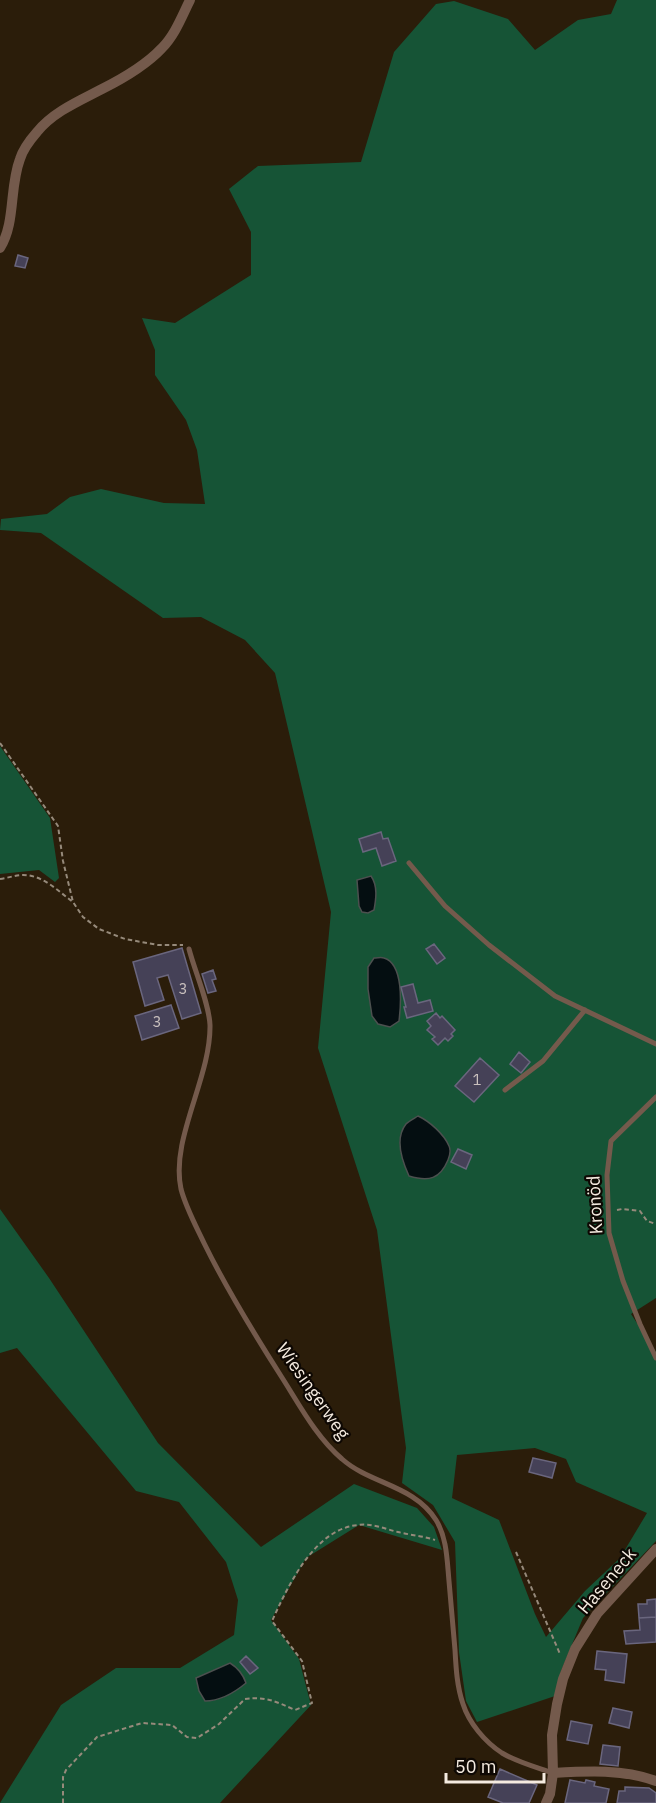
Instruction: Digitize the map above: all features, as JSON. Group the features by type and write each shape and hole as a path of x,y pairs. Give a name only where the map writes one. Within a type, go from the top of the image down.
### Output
{"street":[{"path":"0,248 9,227 19,160 39,129 59,113 120,80 163,47 178,25 190,0"},
{"name":"Haseneck","path":"546,1803 550,1794 553,1773 552,1735 557,1704 576,1649 597,1614 656,1548"},
{"name":"Wiesingerweg","path":"553,1773 604,1771 631,1774 656,1781"}],"lane":[{"path":"409,863 444,906 489,945 555,996 656,1044"},
{"name":"Wiesingerweg","path":"189,950 208,1012 210,1026 206,1058 180,1154 179,1173 182,1191 191,1216 241,1312 305,1414 330,1447 344,1461 407,1492 423,1504 435,1519 446,1543 457,1677 463,1705 472,1724 502,1753 553,1773"},
{"path":"505,1090 543,1061 585,1010"},
{"name":"Kronöd","path":"656,1096 611,1141 607,1175 609,1233 623,1281 656,1358"}],"path":[{"path":"0,743 58,826 63,861 73,902"},
{"path":"0,879 23,875 37,877 73,902 83,917 99,929 144,944 182,944 189,950"},
{"path":"609,1213 622,1209 640,1210 647,1221 656,1224"},
{"path":"63,1803 63,1777 66,1770 97,1737 142,1722 172,1725 187,1737 196,1738 219,1724 245,1700 279,1701 295,1710 312,1703 302,1661 272,1621 290,1583 304,1561 322,1542 339,1531 356,1525 372,1525 446,1543"},
{"path":"516,1552 567,1670"}],"green space":[{"path":"617,0 656,0 656,1298 631,1314 656,1352 656,1541 583,1618 561,1671 555,1696 477,1722 466,1701 459,1652 455,1542 433,1505 402,1483 406,1448 377,1230 318,1048 331,912 275,673 245,640 201,617 163,618 41,533 0,530 1,519 47,514 70,497 101,489 164,503 205,504 197,450 186,420 155,375 155,350 142,318 175,323 251,275 251,232 229,189 258,166 361,162 394,52 436,4 454,1 508,19 535,50 578,20 611,14","holes":["535,1448 566,1459 576,1482 647,1513 620,1558 585,1591 546,1637 499,1520 452,1498 457,1455"]},
{"path":"0,746 50,818 59,878 55,882 39,870 0,874"},
{"path":"0,1209 49,1278 158,1443 261,1547 354,1484 417,1508 434,1527 442,1550 359,1525 306,1558 271,1620 299,1659 311,1705 220,1803 0,1803 61,1705 116,1668 180,1668 234,1635 238,1600 226,1562 179,1502 136,1491 17,1348 0,1353"}],"shaded area":[{"path":"371,876 376,888 376,897 374,910 368,913 362,912 359,906 357,880"},
{"path":"374,958 383,958 390,962 398,976 399,1021 390,1027 378,1024 372,1016 368,967"},
{"path":"418,1116 440,1133 450,1149 445,1166 437,1175 428,1179 409,1176 400,1150 402,1130 407,1123"},
{"path":"230,1663 240,1672 246,1683 227,1696 205,1701 199,1691 196,1678"}],"building":[{"path":"18,255 28,258 25,268 15,266"},
{"path":"381,832 383,839 388,838 396,861 382,866 376,848 363,852 359,839"},
{"path":"434,944 445,958 437,964 426,949"},
{"path":"182,948 201,1013 182,1019 168,975 157,978 164,1000 145,1006 133,962"},
{"path":"213,970 216,979 212,980 216,991 208,993 202,974"},
{"path":"413,984 418,1003 430,1000 433,1011 407,1018 401,987"},
{"path":"171,1005 179,1028 142,1040 135,1016"},
{"path":"436,1013 455,1030 448,1041 445,1038 438,1045 432,1039 435,1037 427,1030 431,1026 427,1021"},
{"path":"519,1052 530,1062 521,1073 510,1064"},
{"path":"480,1058 499,1075 474,1102 455,1086"},
{"path":"458,1149 472,1155 466,1169 451,1162"},
{"path":"533,1458 556,1463 552,1478 529,1472"},
{"path":"656,1599 656,1617 639,1618 638,1604 647,1604 647,1600"},
{"path":"656,1617 656,1642 626,1644 624,1631 640,1630 639,1618"},
{"path":"597,1651 627,1654 624,1683 605,1680 606,1670 595,1669"},
{"path":"246,1656 258,1668 250,1674 240,1662"},
{"path":"613,1708 632,1712 629,1728 609,1723"},
{"path":"571,1721 592,1725 588,1744 567,1740"},
{"path":"603,1745 620,1747 618,1766 600,1764"},
{"path":"500,1769 537,1785 529,1803 503,1803 488,1797"},
{"path":"570,1780 595,1782 594,1786 609,1789 606,1803 565,1803"},
{"path":"625,1787 649,1788 656,1793 656,1803 617,1803 619,1791 625,1791"}]}
